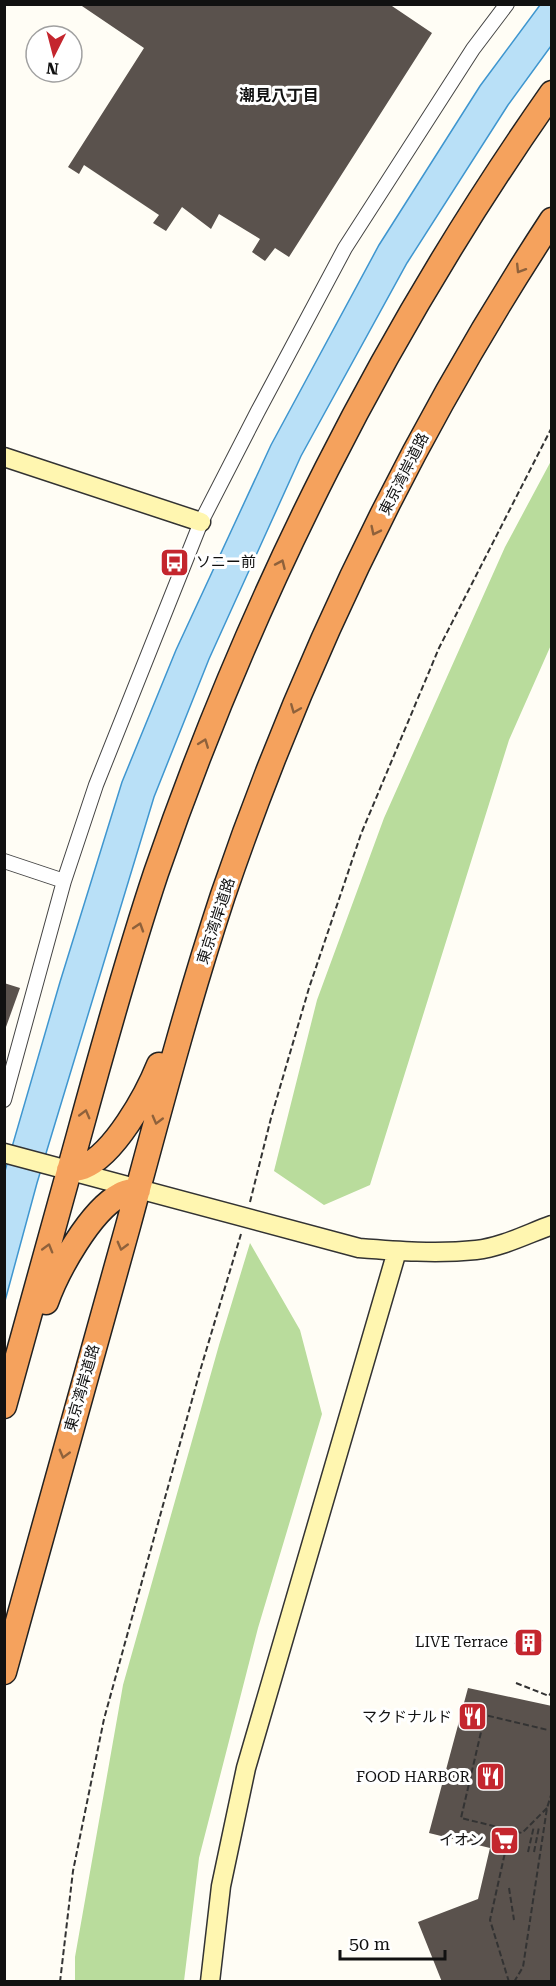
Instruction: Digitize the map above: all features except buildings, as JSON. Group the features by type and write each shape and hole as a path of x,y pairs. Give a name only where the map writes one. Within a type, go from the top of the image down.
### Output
{"highway":[{"path":"4,1406 129,955 157,870 197,762 251,630 323,477 414,308 467,221 552,93"},
{"name":"東京湾岸道路","path":"4,1672 174,1057 208,943 264,785 321,646 361,558 411,458 478,336 552,220"},
{"path":"69,1170 83,1167 102,1153 144,1099 164,1055 208,943"},
{"path":"4,1411 52,1285 68,1256 82,1235 107,1206 120,1195 138,1190"}],"street":[{"path":"4,1100 64,880 96,785 201,522 345,248 473,49 507,4"},
{"path":"4,457 201,522"},
{"path":"4,861 64,880"},
{"path":"4,1153 359,1248 397,1251 478,1250 552,1225"},
{"path":"210,1982 221,1886 246,1768 397,1251"}],"path":[{"path":"60,1982 74,1870 104,1719 309,988 361,834 439,648 552,427"},
{"path":"516,1683 549,1696 552,1691"},
{"path":"547,1808 522,1833 461,1818 485,1715 548,1730"},
{"path":"514,1982 523,1967 547,1808 552,1792"},
{"path":"528,1852 534,1826"},
{"path":"534,1852 539,1827"},
{"path":"509,1982 490,1920 510,1830"},
{"path":"509,1888 514,1920"}],"green space":[{"path":"551,461 551,645 509,740 370,1185 324,1205 274,1171 317,1000 384,818 505,547"},
{"path":"250,1243 300,1330 322,1414 258,1628 199,1858 184,1981 75,1981 75,1957 123,1685"}],"water":[{"path":"540,5 551,5 551,46 508,105 407,263 301,456 209,659 154,797 37,1183 5,1301 5,1171 122,782 176,650 271,445 379,245 480,86"}],"place":[{"name":"ソニー前","path":"175,562"},
{"name":"LIVE Terrace","path":"529,1642"},
{"name":"マクドナルド","path":"473,1717"},
{"name":"FOOD HARBOR","path":"491,1777"},
{"name":"イオン","path":"505,1840"}],"district":[{"name":"潮見八丁目","path":"279,95"}]}
